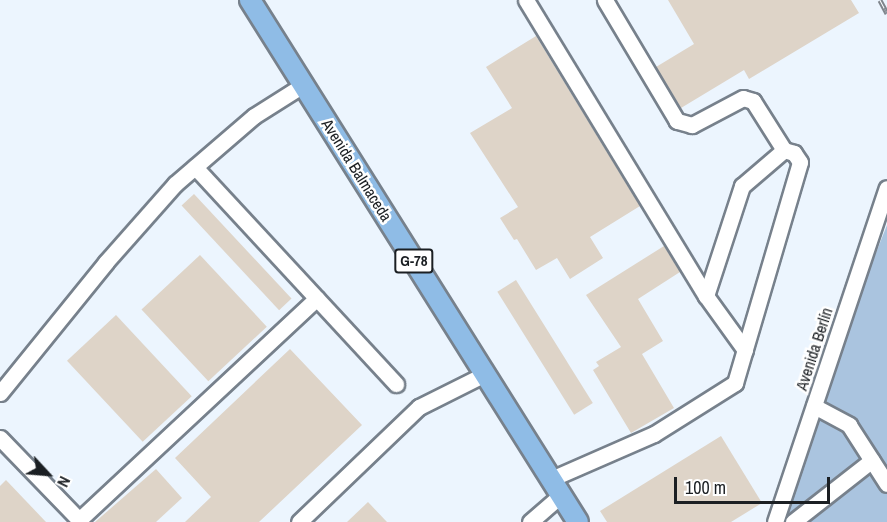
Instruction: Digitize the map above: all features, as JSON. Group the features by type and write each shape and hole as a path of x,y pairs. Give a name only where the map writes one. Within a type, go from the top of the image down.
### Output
{"main road":[{"name":"Avenida Balmaceda","path":"250,0 578,522"}],"street":[{"path":"526,0 706,296 745,350"},
{"path":"530,522 556,487 654,434 729,389 735,383 800,162 794,153 784,150 753,101 743,98 692,125 677,121 605,0"},
{"path":"0,393 106,262 195,167 250,128 303,85"},
{"path":"706,296 742,186 784,150"},
{"path":"195,167 396,384"},
{"name":"Avenida Berlín","path":"775,522 887,188"},
{"path":"0,438 80,521 317,298"},
{"path":"298,522 419,407 485,374"},
{"path":"814,405 849,425 887,484"},
{"path":"793,522 872,460"}],"shaded area":[{"path":"887,225 887,522 785,522 870,268"}],"building":[{"path":"668,0 851,0 859,13 749,79 744,70 681,108 656,67 694,44"},
{"path":"536,36 640,206 590,237 603,258 570,279 557,258 536,270 517,239 514,240 500,218 518,207 470,133 512,108 486,67"},
{"path":"194,194 292,299 279,310 182,206"},
{"path":"664,246 680,272 638,299 663,341 642,354 674,408 631,433 593,370 599,366 596,362 621,347 586,295"},
{"path":"200,255 267,327 208,381 141,310"},
{"path":"516,280 593,403 574,415 497,292"},
{"path":"116,315 192,396 143,442 67,361"},
{"path":"290,349 362,425 259,522 185,522 211,497 175,458"},
{"path":"721,436 762,503 731,522 607,522 600,511"},
{"path":"156,469 182,498 156,522 95,522"},
{"path":"6,480 46,522 0,522 0,486"},
{"path":"368,502 387,522 347,522"}],"railway":[{"path":"880,0 887,13"}]}
